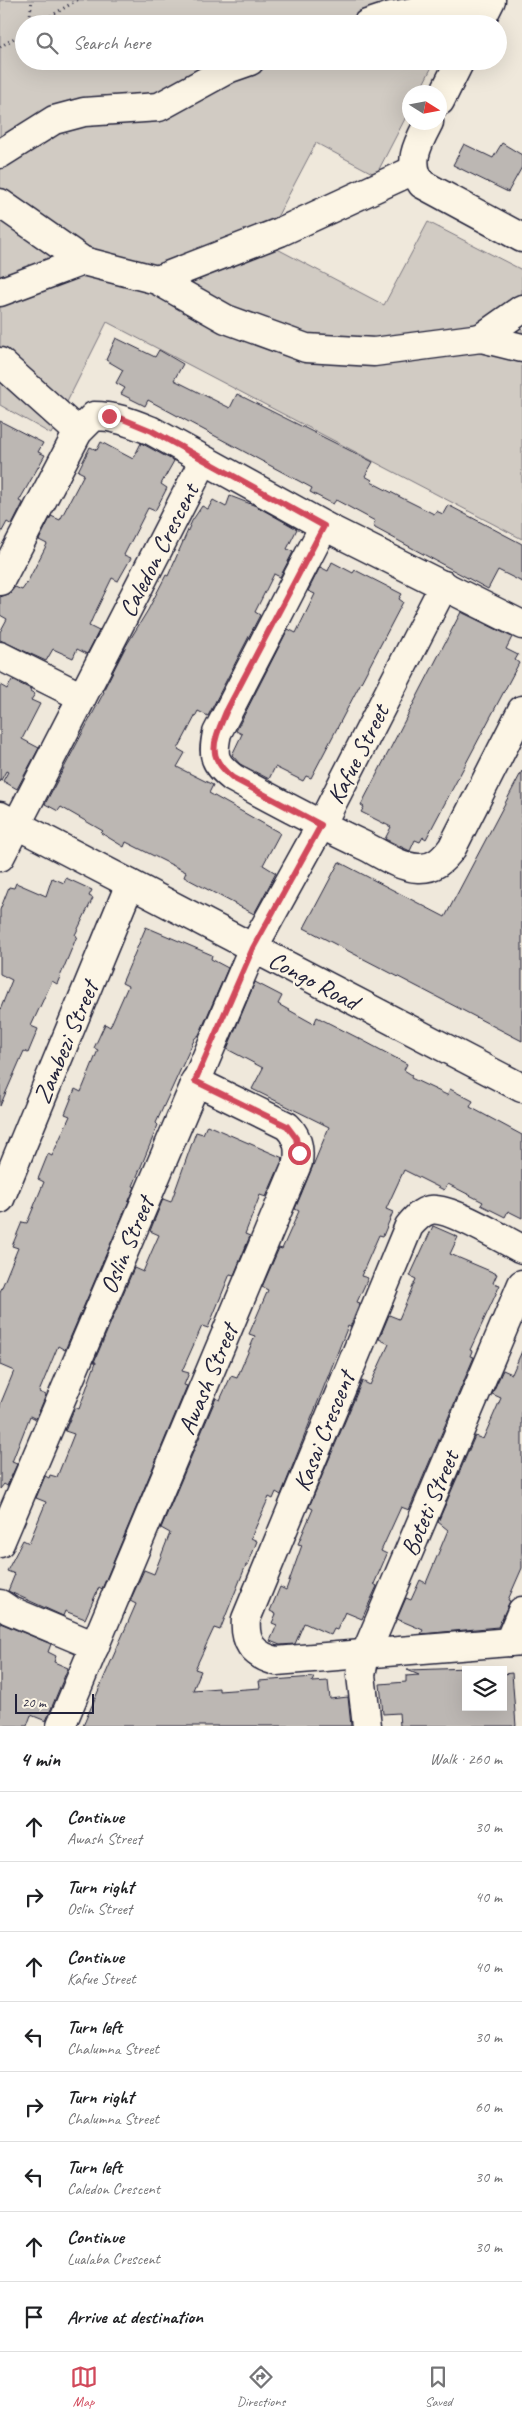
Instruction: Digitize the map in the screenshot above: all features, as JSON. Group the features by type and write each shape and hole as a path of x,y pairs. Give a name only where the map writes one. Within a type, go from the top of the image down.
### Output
{"street":[{"path":"397,15 481,0"},
{"path":"484,15 491,0"},
{"path":"0,154 54,120 84,112 159,107 226,70"},
{"path":"447,87 456,70"},
{"path":"424,130 414,152 414,170 422,184 428,189 522,238"},
{"path":"157,280 280,232 414,170"},
{"path":"0,203 83,261 157,280 226,320 306,348 374,352 481,338 522,348"},
{"path":"0,292 83,261"},
{"path":"481,338 522,309"},
{"path":"0,362 78,432"},
{"path":"0,581 78,432 94,416 116,418 152,431 204,460"},
{"name":"Caledon Crescent","path":"0,857 8,820 82,697 204,460 324,526 522,626"},
{"path":"324,526 226,712 217,734 214,751 218,765 233,778 321,825 402,864 418,868 432,866 443,861 452,848 522,710"},
{"name":"Kafue Street","path":"253,948 321,825 444,585"},
{"path":"0,656 82,697"},
{"name":"Congo Road","path":"8,820 522,1088"},
{"name":"Zambezi Street","path":"0,1199 130,884"},
{"name":"Oslin Street","path":"0,1543 253,948"},
{"name":"Awash Street","path":"61,1726 298,1162 298,1144 287,1126 195,1081"},
{"name":"Kasai Crescent","path":"516,1642 276,1661 262,1657 252,1650 248,1642 246,1619 409,1226 418,1215 430,1210 448,1211 522,1249"},
{"name":"Boteti Street","path":"367,1726 362,1675 365,1654 522,1284"},
{"path":"0,1604 9,1610 95,1646"},
{"path":"516,1642 522,1611"}],"path":[{"path":"30,15 32,0"},
{"path":"53,15 77,0"},
{"path":"0,47 15,38"}],"shaded area":[{"path":"0,0 467,0 460,15 15,15 15,70 430,70 423,85 402,85 402,125 376,175 316,143 264,242 384,305 428,222 522,270 522,539 107,322 51,434 0,405"}],"building":[{"path":"502,143 522,155 522,167 508,192 453,165 464,144 493,158"},
{"path":"116,338 155,357 159,350 183,364 174,380 230,408 237,394 373,462 365,476 372,480 371,482 402,498 434,514 436,511 443,514 448,505 522,544 522,582 498,570 488,589 375,528 373,525 375,521 336,500 333,504 310,492 312,488 148,400 145,406 121,394 125,388 116,383 123,370 106,360"},
{"path":"0,421 43,443 38,452 45,455 19,501 23,503 12,525 7,522 0,535"},
{"path":"101,442 133,459 141,443 174,461 161,484 167,488 155,511 148,508 124,555 131,558 118,581 112,578 93,617 89,626 99,631 87,654 77,649 73,658 53,649 46,661 0,640 0,632 7,619 0,615 0,597 9,594 15,587 22,590 27,583 47,544 39,540 51,516 60,520 84,474 78,471 90,447 97,450"},
{"path":"230,496 256,506 297,529 287,549 293,552 280,577 274,574 255,612 260,615 208,716 198,711 178,749 185,753 177,767 213,785 209,793 280,833 263,865 276,873 254,914 184,877 186,872 126,842 124,847 101,833 103,831 61,807 58,811 45,804 126,646 166,575 168,576 192,521 202,506 208,509 213,500 226,507"},
{"path":"332,562 353,573 355,570 402,594 399,599 403,602 311,778 306,776 303,781 275,767 269,779 240,764 232,755 242,734 236,731 288,629 296,633 315,594 308,591 320,567 328,571"},
{"path":"461,612 512,637 506,649 518,655 515,660 519,663 426,839 423,837 420,842 415,840 410,851 385,839 391,827 361,812 364,807 361,805"},
{"path":"12,680 31,689 30,691 35,694 31,700 40,704 22,739 39,748 17,789 3,781 8,772 6,771 0,782 0,685 7,689"},
{"path":"522,771 522,1041 304,928 339,862 445,917"},
{"path":"52,878 64,883 66,878 92,890 89,896 93,898 75,935 77,936 57,984 52,981 31,1026 38,1029 28,1053 24,1051 0,1106 0,1010 12,980 0,974 0,910 9,887 14,888 16,883 46,896"},
{"path":"146,927 212,955 211,959 228,968 199,1035 195,1038 156,1123 158,1125 133,1186 135,1187 65,1350 58,1346 39,1392 46,1395 36,1419 30,1416 12,1462 17,1464 7,1486 4,1484 0,1489 0,1405 14,1371 0,1365 0,1292 18,1248 12,1246 22,1222 27,1223 44,1182 38,1179 48,1154 52,1156 70,1116 65,1114 75,1089 81,1092 98,1050 94,1048 105,1024 110,1027 128,986 122,983"},
{"path":"255,982 282,996 278,1004 314,1024 317,1017 407,1064 404,1070 412,1075 411,1078 447,1095 450,1089 473,1101 470,1107 522,1135 522,1218 508,1211 505,1217 481,1205 483,1202 448,1184 444,1190 404,1170 386,1209 393,1212 383,1236 379,1235 361,1276 368,1278 357,1302 360,1303 350,1327 348,1326 281,1495 276,1492 273,1499 269,1497 251,1538 257,1541 248,1565 246,1565 220,1630 214,1628 195,1669 201,1671 193,1690 219,1688 219,1691 260,1688 259,1681 314,1677 312,1682 328,1681 330,1699 348,1697 351,1726 83,1726 136,1604 130,1601 144,1570 154,1574 170,1533 161,1528 216,1398 220,1400 231,1376 237,1378 255,1336 249,1334 268,1290 262,1287 279,1248 282,1249 299,1211 295,1209 329,1127 252,1089 263,1068 227,1049"},
{"path":"207,1125 283,1158 266,1197 260,1195 245,1234 250,1236 234,1275 230,1274 208,1328 202,1326 182,1371 189,1373 184,1385 187,1386 102,1589 99,1587 85,1619 65,1611 63,1616 8,1591 15,1574 7,1571 23,1540 29,1543 46,1502 36,1498 45,1476 49,1478 50,1475 57,1477 74,1434 65,1431 75,1407 79,1409 96,1362 94,1362 134,1268 143,1272 159,1235 150,1231 163,1199 171,1202 196,1132 203,1134"},
{"path":"433,1226 458,1237 450,1254 497,1274 493,1283 500,1285 470,1350 472,1351 470,1356 474,1357 409,1510 401,1507 381,1551 387,1554 374,1584 377,1586 362,1619 345,1612 337,1630 334,1629 331,1635 304,1623 295,1644 280,1645 270,1641 277,1625 272,1623 276,1614 270,1611 280,1587 286,1590 302,1545 298,1544 313,1509 309,1507 362,1381 370,1385 389,1344 379,1339 389,1315 399,1319 416,1279 410,1276"},
{"path":"522,1351 522,1568 498,1627 421,1634 423,1630 397,1619 406,1598 411,1600 420,1580 426,1583 448,1530 438,1522 475,1436 483,1439 501,1398 492,1394 503,1370 512,1374"},
{"path":"0,1623 51,1644 48,1652 56,1656 54,1662 68,1668 46,1721 31,1715 27,1726 0,1726"},
{"path":"462,1668 462,1711 507,1711 507,1674 512,1673 516,1726 400,1726 399,1713 383,1714 380,1684 406,1682 406,1676 419,1675 407,1670"}],"route":[{"path":"109,416 123,419 152,431 324,526 226,712 217,734 214,751 215,760 221,769 233,778 321,825 253,948 195,1081 287,1126 296,1138 299,1153"}]}
